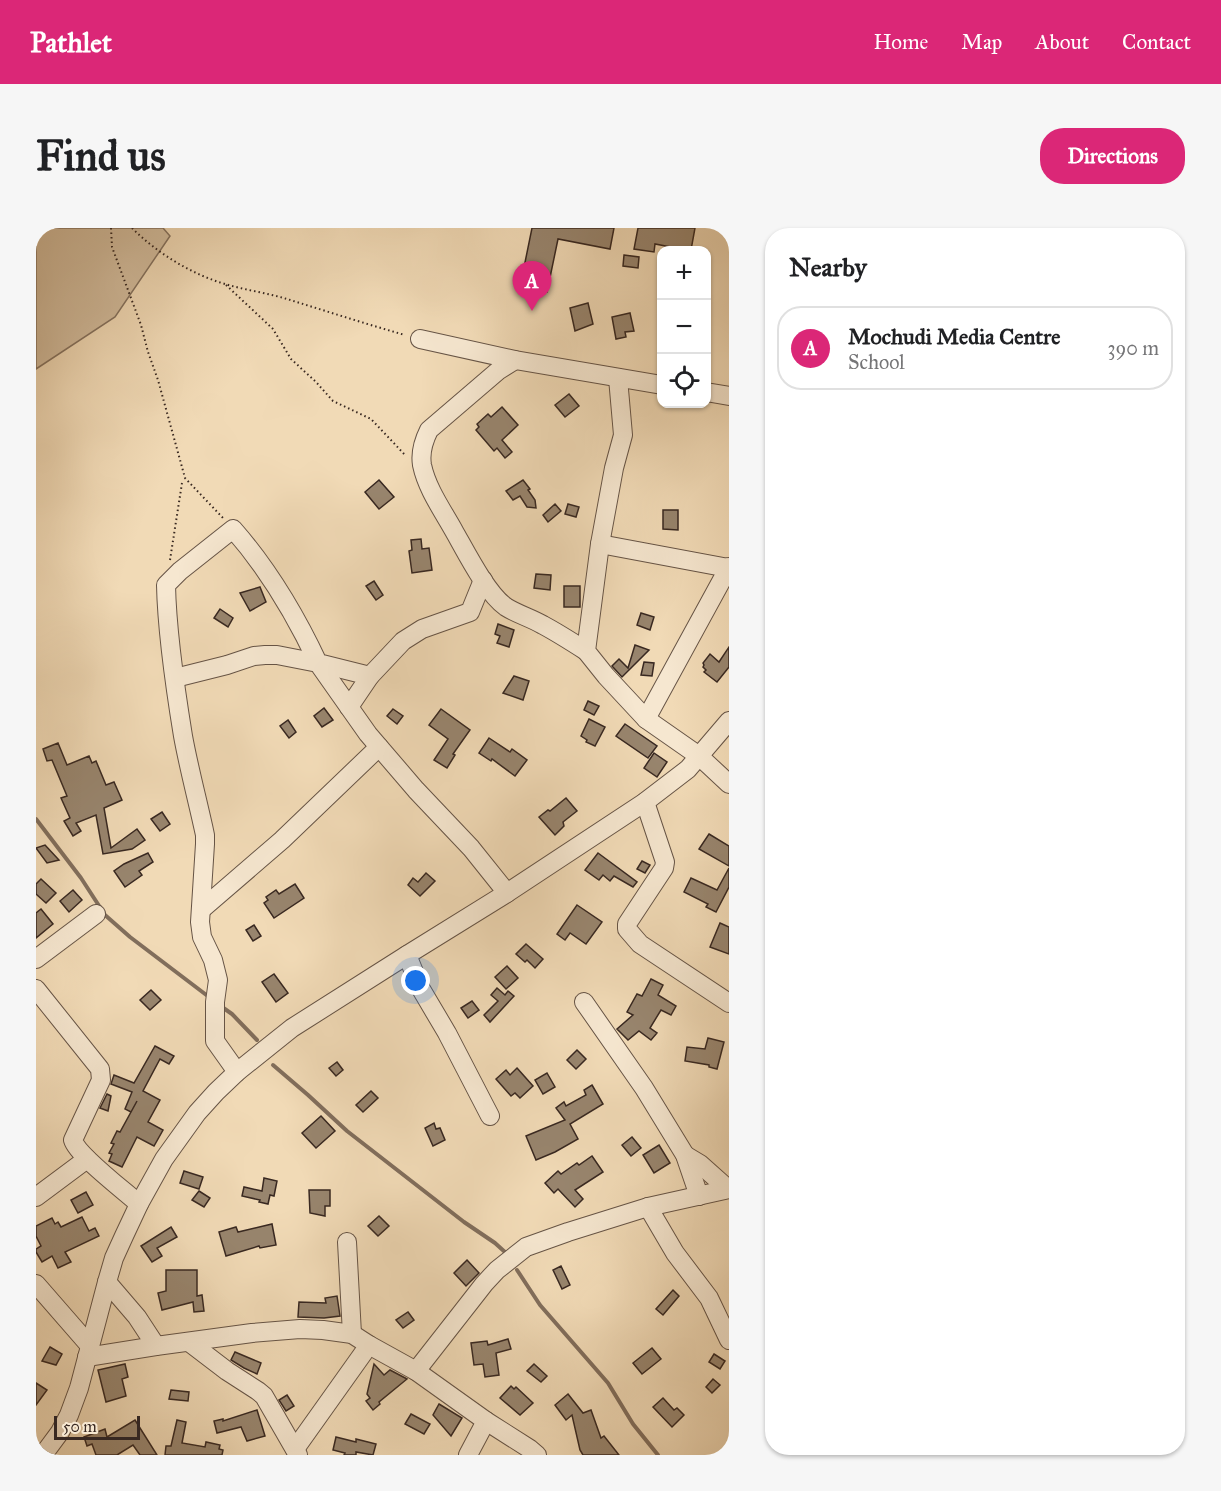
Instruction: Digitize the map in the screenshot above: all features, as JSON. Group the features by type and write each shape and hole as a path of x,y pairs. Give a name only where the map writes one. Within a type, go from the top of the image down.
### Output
{"street":[{"path":"420,339 515,360 657,384"},
{"path":"515,360 499,370 429,430 422,450 422,463 425,476 435,497 483,580 505,606 543,625 586,651 646,719 699,756 729,784"},
{"path":"586,651 600,544 614,468 623,435 618,378"},
{"path":"711,393 729,396"},
{"path":"237,1072 216,1041 215,1002 218,980 213,960 202,936 200,922 205,835 183,736 166,585 233,528 251,549 288,604 318,663 379,747 471,848 507,893"},
{"path":"600,544 729,568 646,719"},
{"path":"470,612 483,580"},
{"path":"349,707 370,676 404,641 422,629 470,612 505,606"},
{"path":"175,678 264,655 277,655 318,663 370,676"},
{"path":"43,1455 60,1432 79,1388 114,1258 164,1159 197,1113 216,1092 291,1028 406,954 507,893 645,802 681,775 728,725"},
{"path":"202,909 282,840 379,747"},
{"path":"645,802 665,862 664,868 627,924 627,929 640,944 729,1003"},
{"path":"36,959 96,914"},
{"path":"406,954 421,989 447,1033 490,1116"},
{"path":"36,988 100,1070 101,1080 74,1140 75,1146 140,1204"},
{"path":"584,1002 644,1088 685,1155 699,1196"},
{"path":"685,1155 700,1164 729,1189"},
{"path":"36,1197 87,1159"},
{"path":"416,1371 484,1284 497,1270 526,1247 648,1207 729,1189"},
{"path":"648,1207 675,1253 709,1298 729,1340"},
{"path":"347,1242 352,1334"},
{"path":"107,1282 137,1317 156,1346"},
{"path":"36,1284 89,1352"},
{"path":"89,1352 300,1329 352,1334 416,1371 537,1455"},
{"path":"189,1342 264,1396 297,1452 369,1345"},
{"path":"468,1455 486,1421"}],"path":[{"path":"111,228 112,246 141,325 185,478 233,528"},
{"path":"132,228 154,249 224,284 285,299 420,339"},
{"path":"224,284 273,329 291,358 333,401 371,419 425,476"},
{"path":"170,562 182,483"}],"shaded area":[{"path":"36,228 163,228 170,236 115,317 36,369"}],"building":[{"path":"532,228 614,228 610,249 558,239 547,292 520,287"},
{"path":"638,228 695,228 692,246 655,244 654,252 634,249"},
{"path":"624,255 639,257 638,268 623,266"},
{"path":"588,303 593,324 575,331 570,308"},
{"path":"630,313 634,331 625,332 626,337 616,339 612,317"},
{"path":"569,394 579,406 565,417 555,405"},
{"path":"502,407 518,425 502,440 512,452 505,458 497,448 494,451 476,430 479,427 477,424 488,414 491,417"},
{"path":"379,480 394,497 379,509 365,492"},
{"path":"523,480 530,489 528,490 535,500 536,508 527,507 520,496 513,500 506,491"},
{"path":"555,504 561,511 548,522 543,515"},
{"path":"568,504 579,507 576,517 565,514"},
{"path":"663,510 678,510 678,530 663,529"},
{"path":"421,539 422,549 429,548 432,570 412,573 409,551 412,550 411,540"},
{"path":"536,574 551,575 550,590 534,588"},
{"path":"374,581 383,595 376,600 366,586"},
{"path":"564,586 580,586 580,607 564,607"},
{"path":"260,587 266,602 250,611 240,593"},
{"path":"220,609 233,618 228,627 214,618"},
{"path":"641,613 654,617 650,630 637,625"},
{"path":"498,624 514,630 509,647 497,643 500,636 495,634"},
{"path":"635,645 649,650 622,677 612,666 619,659 628,668"},
{"path":"729,647 729,667 717,682 704,672 706,670 703,663 710,654 719,662"},
{"path":"644,662 654,663 652,676 641,675"},
{"path":"514,676 529,681 523,700 503,693"},
{"path":"588,701 599,706 594,715 584,710"},
{"path":"324,708 333,720 322,727 314,716"},
{"path":"393,709 403,716 397,724 387,716"},
{"path":"441,709 470,730 453,754 455,755 447,768 434,760 448,739 429,725"},
{"path":"589,719 605,727 595,746 586,742 587,740 581,736"},
{"path":"288,720 296,732 289,738 280,726"},
{"path":"625,724 657,746 648,758 616,736"},
{"path":"489,738 510,752 512,749 527,760 515,776 492,759 491,761 479,753"},
{"path":"58,743 67,765 89,756 92,763 96,761 106,785 114,782 122,800 104,808 111,848 137,829 145,840 132,849 103,854 96,815 76,823 81,831 73,836 64,821 70,818 61,798 67,796 52,760 47,761 43,749"},
{"path":"654,753 667,762 657,777 644,768"},
{"path":"566,798 577,811 563,822 564,826 555,835 539,817"},
{"path":"162,812 170,824 160,831 151,819"},
{"path":"709,834 729,846 729,866 699,849"},
{"path":"45,845 59,860 47,863 36,848"},
{"path":"148,853 153,862 139,871 142,875 125,887 114,871"},
{"path":"598,853 637,882 633,887 614,876 610,881 603,875 599,880 585,870"},
{"path":"642,861 650,865 645,873 637,869"},
{"path":"729,868 729,887 716,912 706,907 708,904 684,892 691,878 717,890"},
{"path":"426,873 435,881 420,896 408,885 413,878 418,882"},
{"path":"41,879 56,893 46,903 36,894 36,884"},
{"path":"295,884 304,898 274,918 264,903 268,900 266,897 276,890 279,894"},
{"path":"73,890 82,900 69,912 60,901"},
{"path":"577,905 602,922 586,944 570,933 565,940 557,934"},
{"path":"41,909 53,924 36,938 36,913"},
{"path":"720,923 729,927 729,954 710,947"},
{"path":"254,925 261,936 253,941 246,930"},
{"path":"526,944 543,959 535,968 516,954"},
{"path":"507,966 518,978 506,989 495,977"},
{"path":"274,974 288,993 276,1002 262,982"},
{"path":"651,979 663,985 658,995 676,1006 671,1015 661,1010 650,1028 657,1033 651,1040 639,1031 628,1040 617,1029 633,1015 627,1012 637,994 642,996"},
{"path":"497,988 505,995 508,991 514,996 490,1022 484,1015 498,1001 491,995"},
{"path":"151,990 161,1000 150,1010 140,1000"},
{"path":"472,1001 479,1010 468,1018 461,1008"},
{"path":"708,1038 724,1042 717,1069 709,1065 685,1061 687,1047 705,1049"},
{"path":"155,1046 174,1056 169,1064 160,1059 143,1091 160,1100 148,1122 163,1130 154,1146 137,1137 122,1167 109,1161 112,1154 109,1153 117,1131 120,1132 131,1112 125,1109 132,1092 111,1084 114,1075 134,1083"},
{"path":"577,1050 586,1059 576,1069 567,1060"},
{"path":"337,1062 343,1070 336,1076 329,1068"},
{"path":"517,1068 533,1086 520,1098 515,1093 511,1096 496,1079 506,1070 510,1075"},
{"path":"547,1073 555,1087 543,1094 535,1080"},
{"path":"592,1085 603,1104 570,1124 578,1139 536,1160 526,1136 565,1120 556,1108 564,1102 566,1106 586,1095 584,1090"},
{"path":"371,1091 378,1098 363,1112 356,1105"},
{"path":"107,1094 111,1096 108,1111 100,1108"},
{"path":"321,1116 335,1131 316,1148 302,1133"},
{"path":"434,1123 436,1129 440,1128 445,1140 433,1146 425,1128"},
{"path":"632,1137 641,1148 631,1156 622,1145"},
{"path":"659,1145 670,1163 654,1173 643,1155"},
{"path":"592,1156 603,1172 575,1190 583,1199 575,1207 558,1189 554,1193 545,1183 558,1171 561,1174"},
{"path":"184,1171 203,1177 199,1189 180,1183"},
{"path":"264,1178 277,1181 274,1196 270,1195 268,1204 242,1196 244,1187 262,1191"},
{"path":"309,1190 330,1190 330,1206 325,1206 325,1216 310,1213"},
{"path":"199,1191 210,1198 204,1207 192,1200"},
{"path":"86,1192 93,1205 78,1213 71,1200"},
{"path":"379,1216 389,1226 378,1236 368,1226"},
{"path":"82,1217 89,1231 95,1228 99,1236 65,1252 71,1262 58,1268 52,1256 42,1262 36,1252 36,1249 41,1246 36,1236 36,1226 52,1218 55,1224 58,1222 61,1227"},
{"path":"272,1224 276,1245 260,1248 259,1246 226,1256 219,1232 236,1227 238,1232"},
{"path":"171,1227 177,1237 157,1248 162,1256 152,1262 141,1246"},
{"path":"467,1260 479,1273 466,1286 454,1273"},
{"path":"561,1266 570,1285 562,1289 553,1270"},
{"path":"166,1270 197,1270 197,1296 202,1295 204,1311 194,1312 193,1302 162,1310 158,1293 166,1291"},
{"path":"673,1290 679,1296 663,1315 656,1309"},
{"path":"337,1296 340,1316 298,1317 299,1302 326,1303 325,1298"},
{"path":"408,1312 414,1320 403,1328 396,1320"},
{"path":"508,1339 511,1349 496,1353 499,1375 485,1377 483,1364 474,1365 471,1343 487,1341 488,1345"},
{"path":"50,1347 62,1354 56,1365 42,1361"},
{"path":"652,1348 661,1359 642,1374 633,1363"},
{"path":"235,1352 261,1363 257,1374 231,1360"},
{"path":"714,1354 725,1361 720,1369 709,1362"},
{"path":"125,1364 128,1377 122,1379 126,1396 106,1402 98,1370"},
{"path":"374,1364 384,1375 390,1370 407,1379 379,1402 380,1404 373,1410 366,1401 370,1398 367,1394"},
{"path":"534,1364 547,1376 541,1382 527,1371"},
{"path":"713,1379 720,1385 712,1393 706,1387"},
{"path":"36,1383 47,1390 36,1405"},
{"path":"511,1386 514,1389 516,1387 533,1403 520,1415 500,1398"},
{"path":"171,1390 189,1392 188,1401 169,1399"},
{"path":"568,1394 583,1413 591,1410 601,1438 604,1436 619,1455 583,1455 572,1415 566,1420 555,1405"},
{"path":"287,1395 294,1406 286,1411 279,1400"},
{"path":"663,1398 674,1410 677,1408 684,1415 672,1427 653,1407"},
{"path":"439,1404 462,1418 451,1436 433,1415"},
{"path":"257,1410 265,1436 247,1441 241,1427 217,1433 214,1421 223,1419 223,1421"},
{"path":"411,1414 430,1424 424,1434 405,1424"},
{"path":"135,1420 157,1455 140,1455 133,1445 117,1455 96,1455 92,1444 87,1446 84,1437 105,1429 107,1437"},
{"path":"177,1420 186,1422 182,1443 205,1447 206,1442 220,1445 219,1449 223,1450 222,1455 165,1455 166,1446 171,1446"},
{"path":"336,1437 376,1444 373,1455 356,1452 356,1455 344,1455 345,1453 333,1450"}],"waterway":[{"path":"36,819 81,878 105,915 209,997"},
{"path":"222,1007 257,1040"},
{"path":"273,1065 347,1131 506,1253"},
{"path":"517,1270 540,1305 608,1383 633,1424 658,1455"}],"place":[{"name":"Mochudi Media Centre","path":"532,311"}]}
